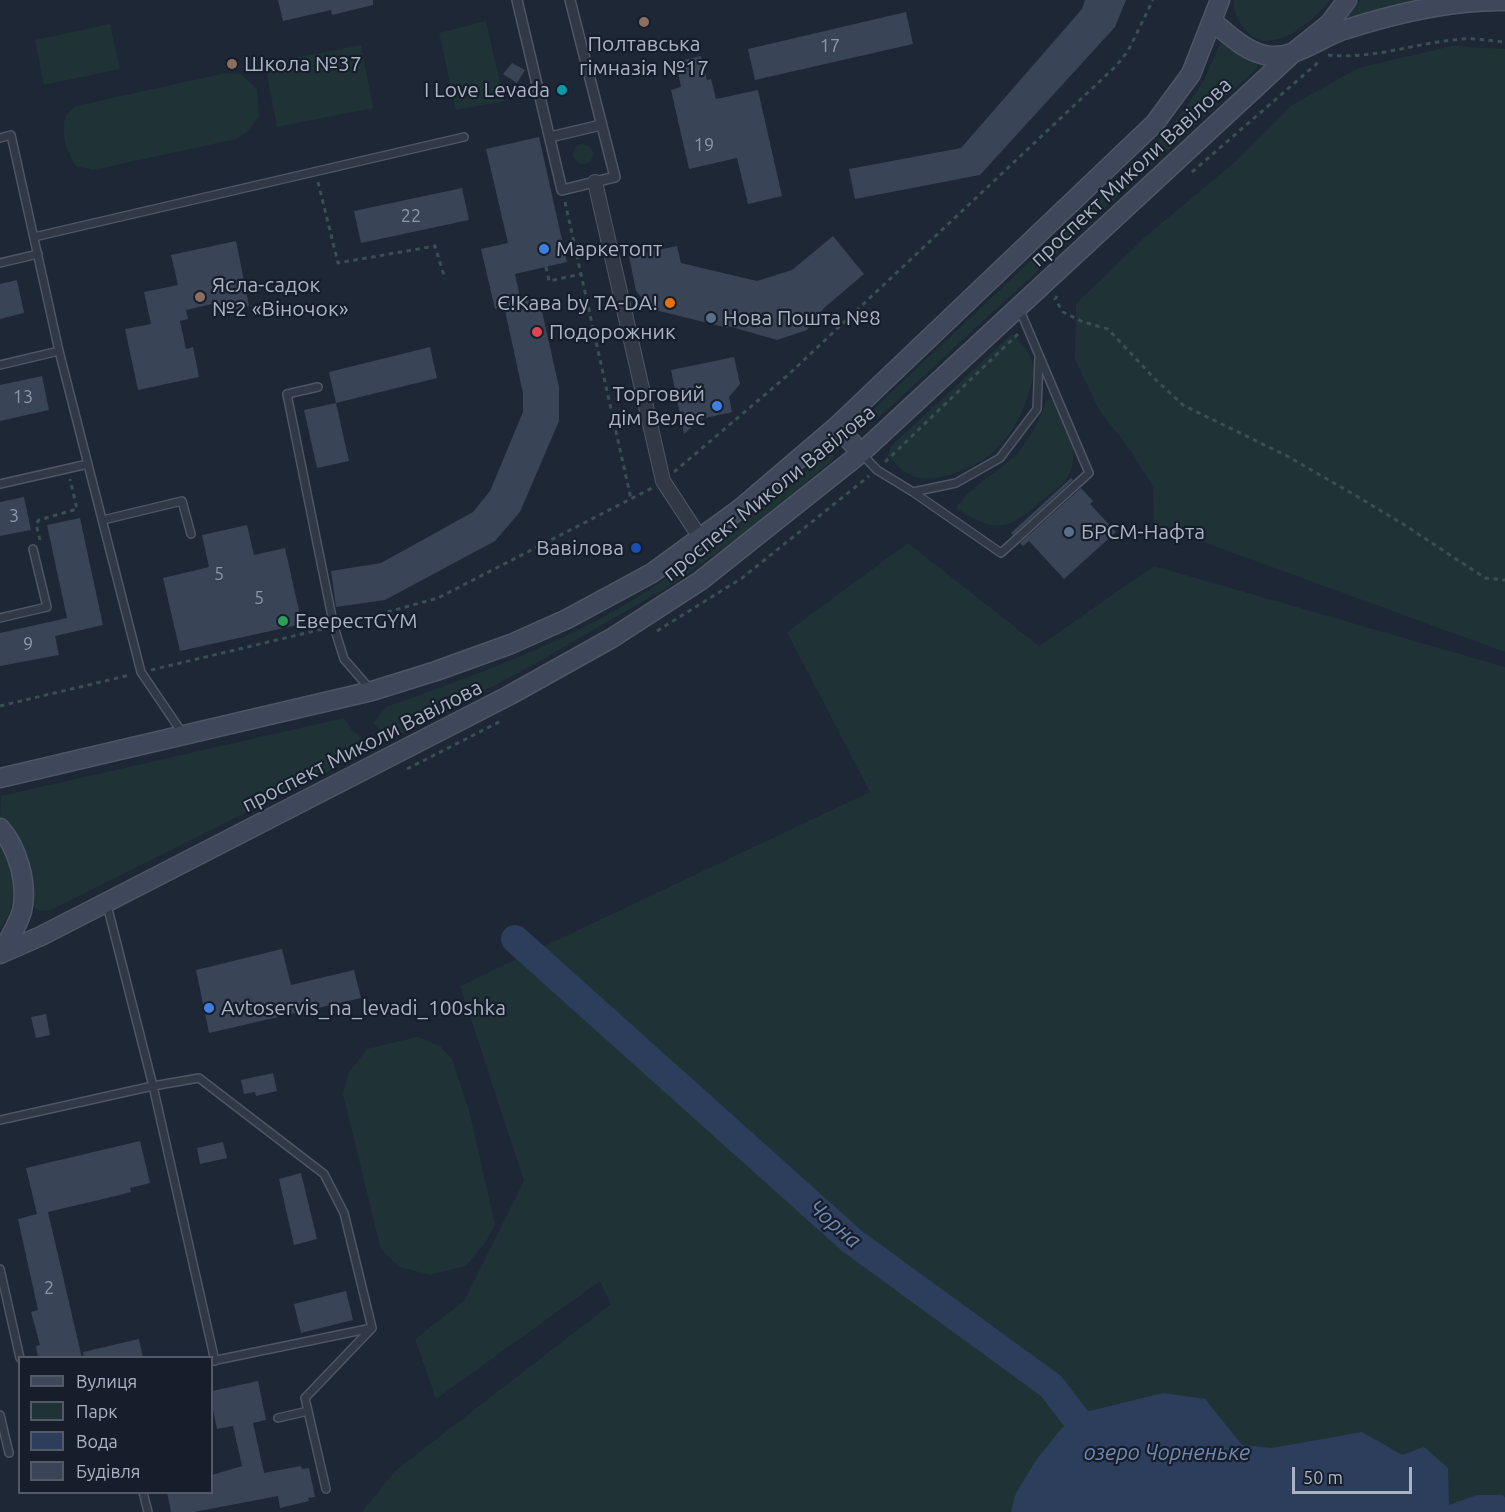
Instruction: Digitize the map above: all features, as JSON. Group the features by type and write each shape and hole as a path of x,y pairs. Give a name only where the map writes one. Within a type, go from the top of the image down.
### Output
{"main road":[{"name":"проспект Миколи Вавілова","path":"0,778 372,691 436,671 511,644 567,619 652,573 741,508 837,426 1155,123 1191,74 1220,0"},
{"path":"1294,52 1329,24 1347,0"},
{"path":"1212,21 1253,52 1272,56 1294,52 1344,30 1397,14 1503,1"},
{"name":"проспект Миколи Вавілова","path":"1,953 41,936 510,695 612,638 700,581 861,453 1294,52"},
{"path":"837,426 861,453"},
{"path":"0,828 18,856 23,880 22,910 1,953"}],"street":[{"path":"517,0 562,190 615,177 570,0"},
{"path":"550,137 601,125"},
{"path":"596,182 663,481 700,539"}],"lane":[{"path":"0,138 11,135 58,351 141,672 185,736"},
{"path":"34,237 464,137"},
{"path":"0,263 38,254"},
{"path":"861,453 877,470 913,492 1002,554 1089,473 1019,306"},
{"path":"0,365 58,351"},
{"path":"913,492 956,483 1000,459 1037,409 1039,354"},
{"path":"318,387 287,394 340,650 344,659 372,691"},
{"path":"0,484 88,464"},
{"path":"103,520 182,501 190,534"},
{"path":"0,618 47,607 33,549"},
{"path":"106,903 153,1086 212,1356"},
{"path":"0,1120 199,1078 324,1174 344,1213 372,1328"},
{"path":"0,1269 20,1356"},
{"path":"213,1361 372,1328"},
{"path":"326,1489 305,1398 372,1328"},
{"path":"278,1418 308,1411"},
{"path":"0,1415 9,1453"},
{"path":"144,1494 148,1512"}],"path":[{"path":"663,481 788,375 1116,66 1128,51 1153,0"},
{"path":"1185,178 1327,55 1344,30"},
{"path":"1327,55 1372,53 1464,39 1505,42"},
{"path":"315,171 338,263 435,246 445,279"},
{"path":"562,190 631,499"},
{"path":"546,267 549,281 581,274"},
{"path":"1063,291 1055,299 1063,312 1083,322 1108,329 1183,405 1289,457 1335,483 1485,578 1505,580"},
{"path":"33,549 41,548 36,524 38,521 76,510 68,469"}],"green space":[{"path":"1234,0 1330,0 1301,28 1276,40 1264,40 1252,36 1242,26 1235,14"},
{"path":"1360,0 1429,0 1392,7 1337,25"},
{"path":"486,21 504,101 456,110 439,33"},
{"path":"110,24 120,69 44,85 35,40"},
{"path":"1224,41 1258,61 1257,68 877,419 870,421 868,418 879,404 1169,130 1203,82 1220,44"},
{"path":"361,45 373,108 277,127 265,64"},
{"path":"1452,46 1505,49 1505,652 1154,524 1153,487 1131,451 1099,410 1075,359 1076,304 1144,238 1236,161 1292,105 1358,68"},
{"path":"226,73 241,74 257,89 259,117 246,133 236,139 93,170 76,166 72,160 65,142 64,123 65,116 76,106"},
{"path":"583,144 590,147 593,154 590,161 583,164 576,161 573,154 576,147"},
{"path":"1012,334 1030,355 1033,372 1031,387 1023,409 1001,445 966,469 937,478 916,477 902,470 888,455 891,446"},
{"path":"1049,399 1055,401 1072,441 1072,467 1065,481 1022,517 1003,525 983,523 956,508 968,494 1022,448"},
{"path":"827,455 833,455 834,459 747,531 675,583 522,671 389,740 373,723 386,707 535,650 621,607 701,554"},
{"path":"908,543 1039,646 1154,566 1505,667 1505,1512 362,1512 395,1471 611,1304 600,1281 436,1399 415,1339 464,1301 524,1181 460,986 870,792 787,632"},
{"path":"344,718 351,729 371,747 369,751 51,910 40,911 32,905 31,878 27,857 18,838 0,817 1,796"},
{"path":"0,844 11,866 14,892 10,911 0,930"},
{"path":"417,1037 440,1046 452,1059 469,1110 495,1224 487,1240 466,1266 430,1275 400,1267 381,1250 343,1094 348,1074 367,1049"}],"water":[{"name":"озеро Чорненьке","path":"1163,1393 1205,1399 1242,1445 1272,1448 1362,1432 1402,1455 1424,1447 1448,1468 1449,1505 1477,1495 1503,1495 1505,1512 1011,1512 1016,1493 1037,1459 1061,1429 1078,1414"}],"building":[{"path":"278,0 373,0 373,5 332,15 331,10 283,21"},
{"path":"1085,0 1126,0 1115,27 980,175 855,199 849,169 961,148 1082,9"},
{"path":"906,12 913,44 755,80 748,49"},
{"path":"701,56 707,80 711,79 716,99 758,90 782,196 748,204 737,158 689,169 671,90 681,87 676,62"},
{"path":"512,63 525,70 517,83 503,74"},
{"path":"539,137 567,262 515,274 521,302 539,298 559,387 559,421 520,512 495,541 385,600 336,607 331,571 381,563 473,512 490,491 523,412 523,393 504,306 495,309 481,249 508,243 486,149"},
{"path":"462,188 469,220 361,243 354,211"},
{"path":"833,236 864,274 824,308 807,330 777,340 728,326 728,328 651,309 636,291 629,256 677,246 681,263 757,281 792,270"},
{"path":"236,241 249,306 219,313 217,303 186,310 188,319 180,321 186,349 193,347 199,377 138,390 125,329 151,324 144,292 178,285 171,255"},
{"path":"17,280 24,313 0,319 0,284"},
{"path":"430,347 437,378 336,403 329,372"},
{"path":"734,357 740,384 729,397 732,412 701,419 684,434 671,370"},
{"path":"42,376 49,410 0,421 0,385"},
{"path":"336,403 349,461 317,468 304,410"},
{"path":"1071,478 1073,480 1013,535 1011,533"},
{"path":"1081,488 1093,501 1090,504 1116,532 1064,579 1029,541 1023,546 1020,543"},
{"path":"24,497 31,530 0,536 0,502"},
{"path":"80,518 103,625 55,636 59,655 0,666 0,633 67,618 47,525"},
{"path":"247,525 254,555 285,548 302,624 180,651 163,578 209,567 202,535"},
{"path":"282,949 291,985 354,970 361,998 209,1033 196,970"},
{"path":"46,1014 50,1035 36,1038 31,1017"},
{"path":"273,1073 277,1091 256,1096 255,1092 244,1094 241,1080"},
{"path":"140,1141 150,1183 130,1188 131,1192 48,1212 82,1356 38,1356 36,1346 40,1345 31,1312 38,1310 18,1219 37,1214 26,1168"},
{"path":"223,1142 227,1158 200,1164 197,1148"},
{"path":"301,1173 317,1239 294,1245 279,1179"},
{"path":"346,1291 353,1320 301,1333 294,1304"},
{"path":"139,1339 143,1356 84,1356 83,1352"},
{"path":"258,1381 266,1420 253,1423 264,1473 301,1466 302,1469 309,1468 315,1497 308,1498 309,1501 280,1508 278,1496 194,1512 171,1512 167,1494 213,1494 213,1475 242,1466 233,1426 217,1429 213,1410 213,1391"}],"waterway":[{"name":"Чорна","path":"515,939 852,1241 1051,1386 1097,1446"}],"place":[{"name":"Полтавська гімназія №17","path":"644,22"},
{"name":"Школа №37","path":"232,64"},
{"name":"I Love Levada","path":"562,90"},
{"name":"Маркетопт","path":"544,249"},
{"name":"Ясла-садок №2 «Віночок»","path":"200,297"},
{"name":"Є!Кава by TA-DA!","path":"670,303"},
{"name":"Нова Пошта №8","path":"711,318"},
{"name":"Подорожник","path":"537,332"},
{"name":"Торговий дім Велес","path":"717,406"},
{"name":"БРСМ-Нафта","path":"1069,532"},
{"name":"Вавілова","path":"636,548"},
{"name":"ЕверестGYM","path":"283,621"},
{"name":"Avtoservis_na_levadi_100shka","path":"209,1008"}]}
